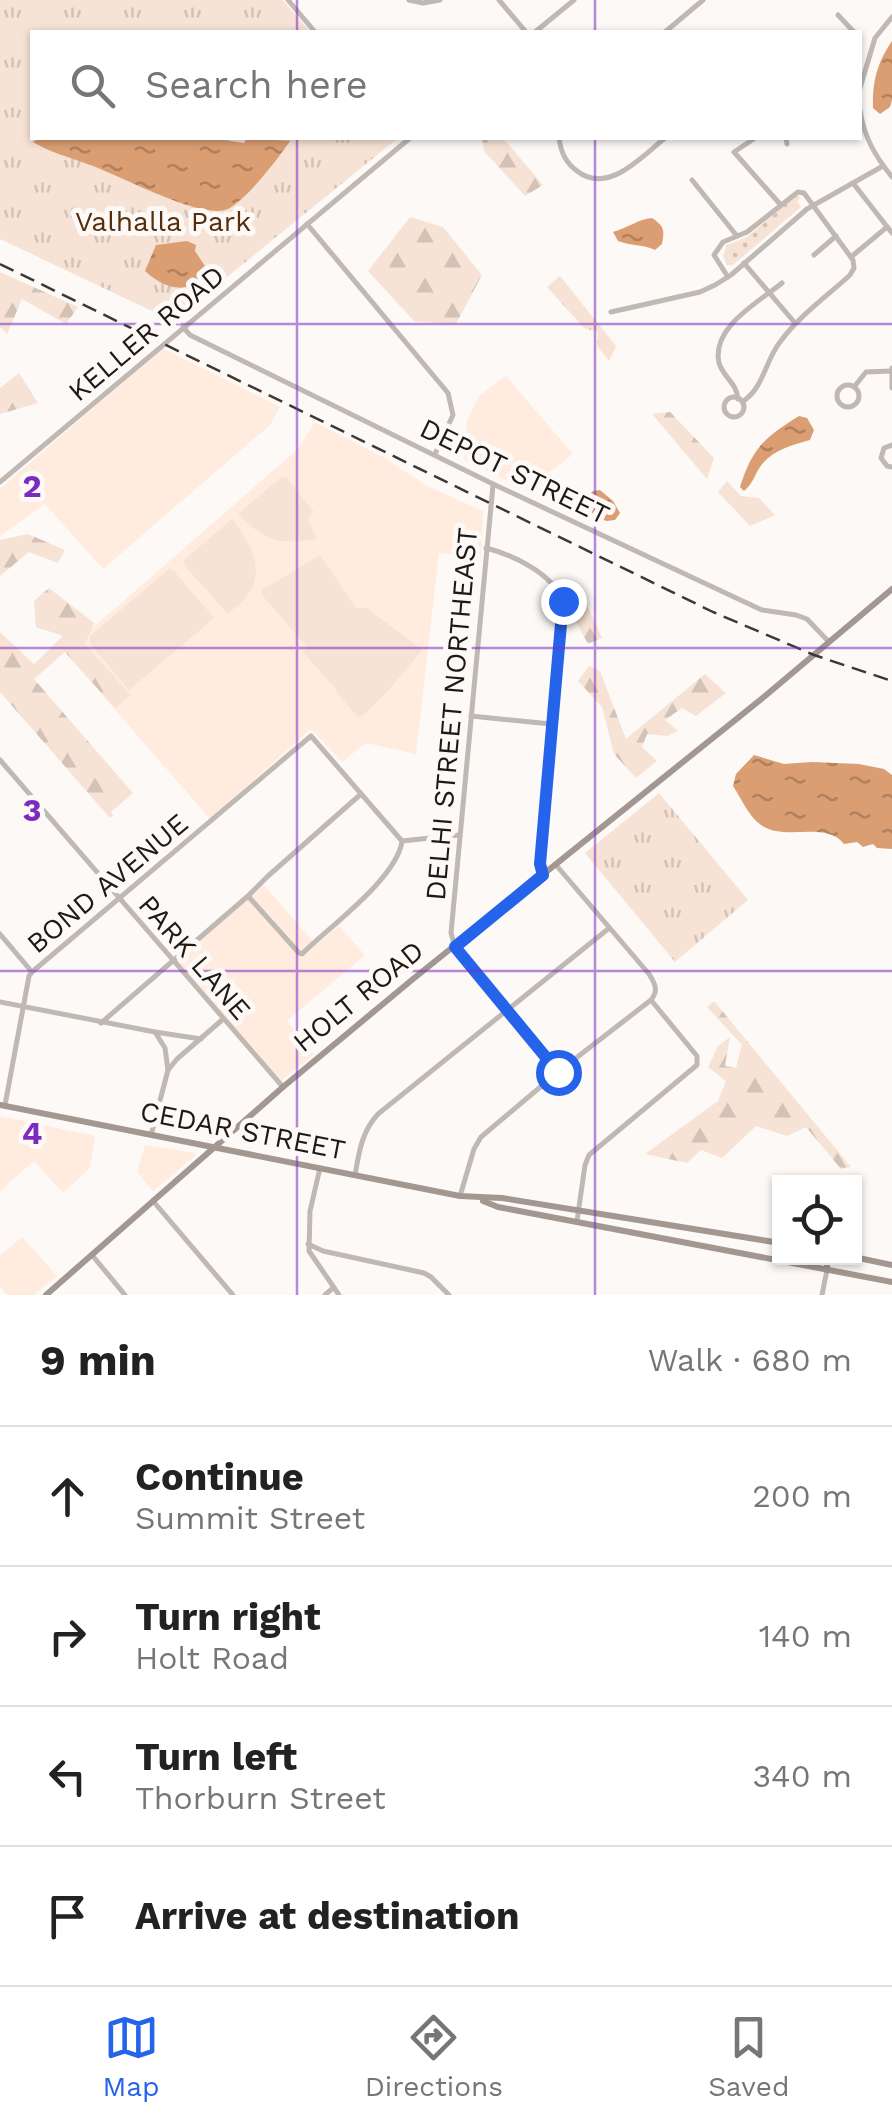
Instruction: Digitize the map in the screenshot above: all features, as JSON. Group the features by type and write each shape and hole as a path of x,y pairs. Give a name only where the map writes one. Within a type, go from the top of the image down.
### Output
{"main road":[{"name":"HOLT ROAD","path":"46,1295 283,1087 892,589"},
{"name":"CEDAR STREET","path":"2,1105 477,1198 498,1207 513,1204"},
{"path":"513,1204 579,1210 772,1242"},
{"path":"513,1204 577,1222 892,1282"},
{"path":"631,1232 636,1222 658,1222"},
{"path":"732,1252 734,1240 757,1239"},
{"path":"862,1259 892,1265"},
{"path":"827,1265 827,1270"}],"street":[{"path":"288,0 313,30"},
{"path":"410,0 440,0"},
{"path":"500,0 524,30"},
{"path":"538,30 574,0"},
{"path":"674,30 703,0"},
{"path":"838,14 852,30"},
{"path":"862,81 875,38 892,18"},
{"path":"862,125 892,177"},
{"name":"KELLER ROAD","path":"0,482 405,140"},
{"path":"559,140 568,165 584,176 602,180 623,172 663,140"},
{"path":"752,140 734,152 780,204"},
{"path":"611,312 700,292 728,277 813,206 883,166"},
{"path":"692,180 737,236"},
{"path":"851,257 889,230 852,183"},
{"path":"728,277 714,256 723,242 747,232 801,192 851,257 854,268 795,323 777,345 760,384 751,396 740,400 720,363 721,340 727,329 782,283"},
{"path":"307,224 448,393 453,414 435,454"},
{"path":"814,255 836,236"},
{"path":"744,262 795,323"},
{"name":"DEPOT STREET","path":"184,327 190,334 493,484 750,605 807,619 829,642"},
{"path":"854,387 866,372 891,370 892,388"},
{"path":"854,387 856,403 840,404 838,390 854,387"},
{"path":"892,445 884,448 881,458 892,467"},
{"name":"DELHI STREET NORTHEAST","path":"455,947 451,933 493,484"},
{"path":"486,548 512,557 542,576 552,583 563,601 540,864 543,875"},
{"path":"470,716 551,724"},
{"name":"BOND AVENUE","path":"2,1105 32,972 311,736 361,794"},
{"name":"PARK LANE","path":"0,760 283,1087"},
{"path":"101,1023 361,794 402,841"},
{"path":"402,841 459,836"},
{"path":"248,896 302,954 382,879 396,859 402,841"},
{"path":"460,1196 477,1142 650,1000 656,988 556,865"},
{"path":"355,1175 362,1140 372,1120 608,929"},
{"path":"0,934 32,972"},
{"path":"455,947 558,1072"},
{"path":"577,1222 589,1155 697,1065 697,1056 650,1000"},
{"path":"0,1002 201,1038"},
{"path":"168,1070 222,1020"},
{"path":"150,1135 168,1070 165,1048 155,1032"},
{"path":"320,1168 312,1194 308,1244 312,1259 338,1295"},
{"path":"154,1202 233,1295"},
{"path":"308,1244 424,1273 449,1295"},
{"path":"91,1255 125,1295"},
{"path":"822,1295 827,1270"},
{"path":"325,1295 333,1288"}],"shaded area":[{"path":"162,348 280,407 270,425 103,569 45,504 0,536 0,489"},
{"path":"506,376 573,454 527,490 464,460 467,420 480,395"},
{"path":"315,422 383,457 425,485 483,511 481,558 439,553 416,754 366,743 342,762 311,729 210,819 65,652 298,449"},
{"path":"264,885 316,945 339,926 365,955 287,1021 314,1054 281,1081 174,962"},
{"path":"0,1116 95,1136 90,1168 63,1193 34,1161 0,1191"},
{"path":"145,1145 196,1155 153,1191 137,1172"},
{"path":"22,1237 57,1276 34,1295 7,1295 0,1286 0,1256"}],"green space":[{"name":"Valhalla Park","path":"0,0 283,0 308,30 30,30 30,140 396,140 173,321 0,239"},
{"path":"482,140 505,140 543,185 525,196 484,151"},
{"path":"796,196 801,197 797,202 801,207 733,265 727,265 723,256 727,245 747,237"},
{"path":"410,217 443,227 482,275 456,324 414,321 368,271"},
{"path":"0,272 78,307 66,324 22,299 7,334 0,327"},
{"path":"560,276 616,346 609,361 597,346 598,332 584,328 547,287"},
{"path":"19,373 38,403 0,414 0,388"},
{"path":"670,412 714,458 707,479 652,414"},
{"path":"281,477 286,477 314,512 308,519 317,539 273,539 238,514"},
{"path":"727,481 741,496 759,498 775,515 750,526 718,492"},
{"path":"232,519 256,566 253,586 228,614 184,565 184,560"},
{"path":"28,534 65,550 58,563 29,552 0,576 0,540"},
{"path":"320,555 356,608 367,608 422,650 362,716 357,716 302,651 307,647 262,595 262,590"},
{"path":"169,569 214,618 129,690 90,644 90,636"},
{"path":"49,588 94,623 85,644 131,695 115,708 65,652 34,679 133,793 111,812 110,818 0,692 0,632 34,664 63,636 36,627 34,601"},
{"path":"569,593 584,598 602,638 588,644 572,614"},
{"path":"589,666 600,671 626,739 705,674 726,693 696,716 682,708 665,720 678,731 667,736 647,734 642,747 657,761 636,778 614,754 602,707 578,681"},
{"path":"659,793 748,900 675,962 585,853"},
{"path":"714,1001 851,1167 841,1169 806,1127 787,1136 756,1126 722,1158 701,1150 687,1163 645,1154 718,1101 726,1081 708,1067 718,1046 730,1037 725,1066 736,1068 742,1045 707,1007"}],"water":[{"path":"892,41 892,100 890,107 880,114 873,108 875,81"},
{"path":"290,141 244,196 228,209 216,211 180,203 33,142"},
{"path":"652,218 663,232 662,244 655,250 618,241 613,232 642,220"},
{"path":"187,241 196,245 195,251 205,266 194,283 179,288 170,286 145,271 156,245"},
{"path":"799,416 807,418 814,430 810,440 768,458 744,491 740,487 755,453 768,438"},
{"path":"600,490 620,513 615,520 606,521 583,508 583,501"},
{"path":"754,755 784,764 859,764 884,769 892,775 892,849 873,844 863,847 857,842 844,844 826,833 781,832 761,825 733,786 736,774"}],"railway":[{"path":"0,264 713,612 814,655 892,681"}],"route":[{"path":"558,1072 455,947 543,875 540,864 563,601"}]}
